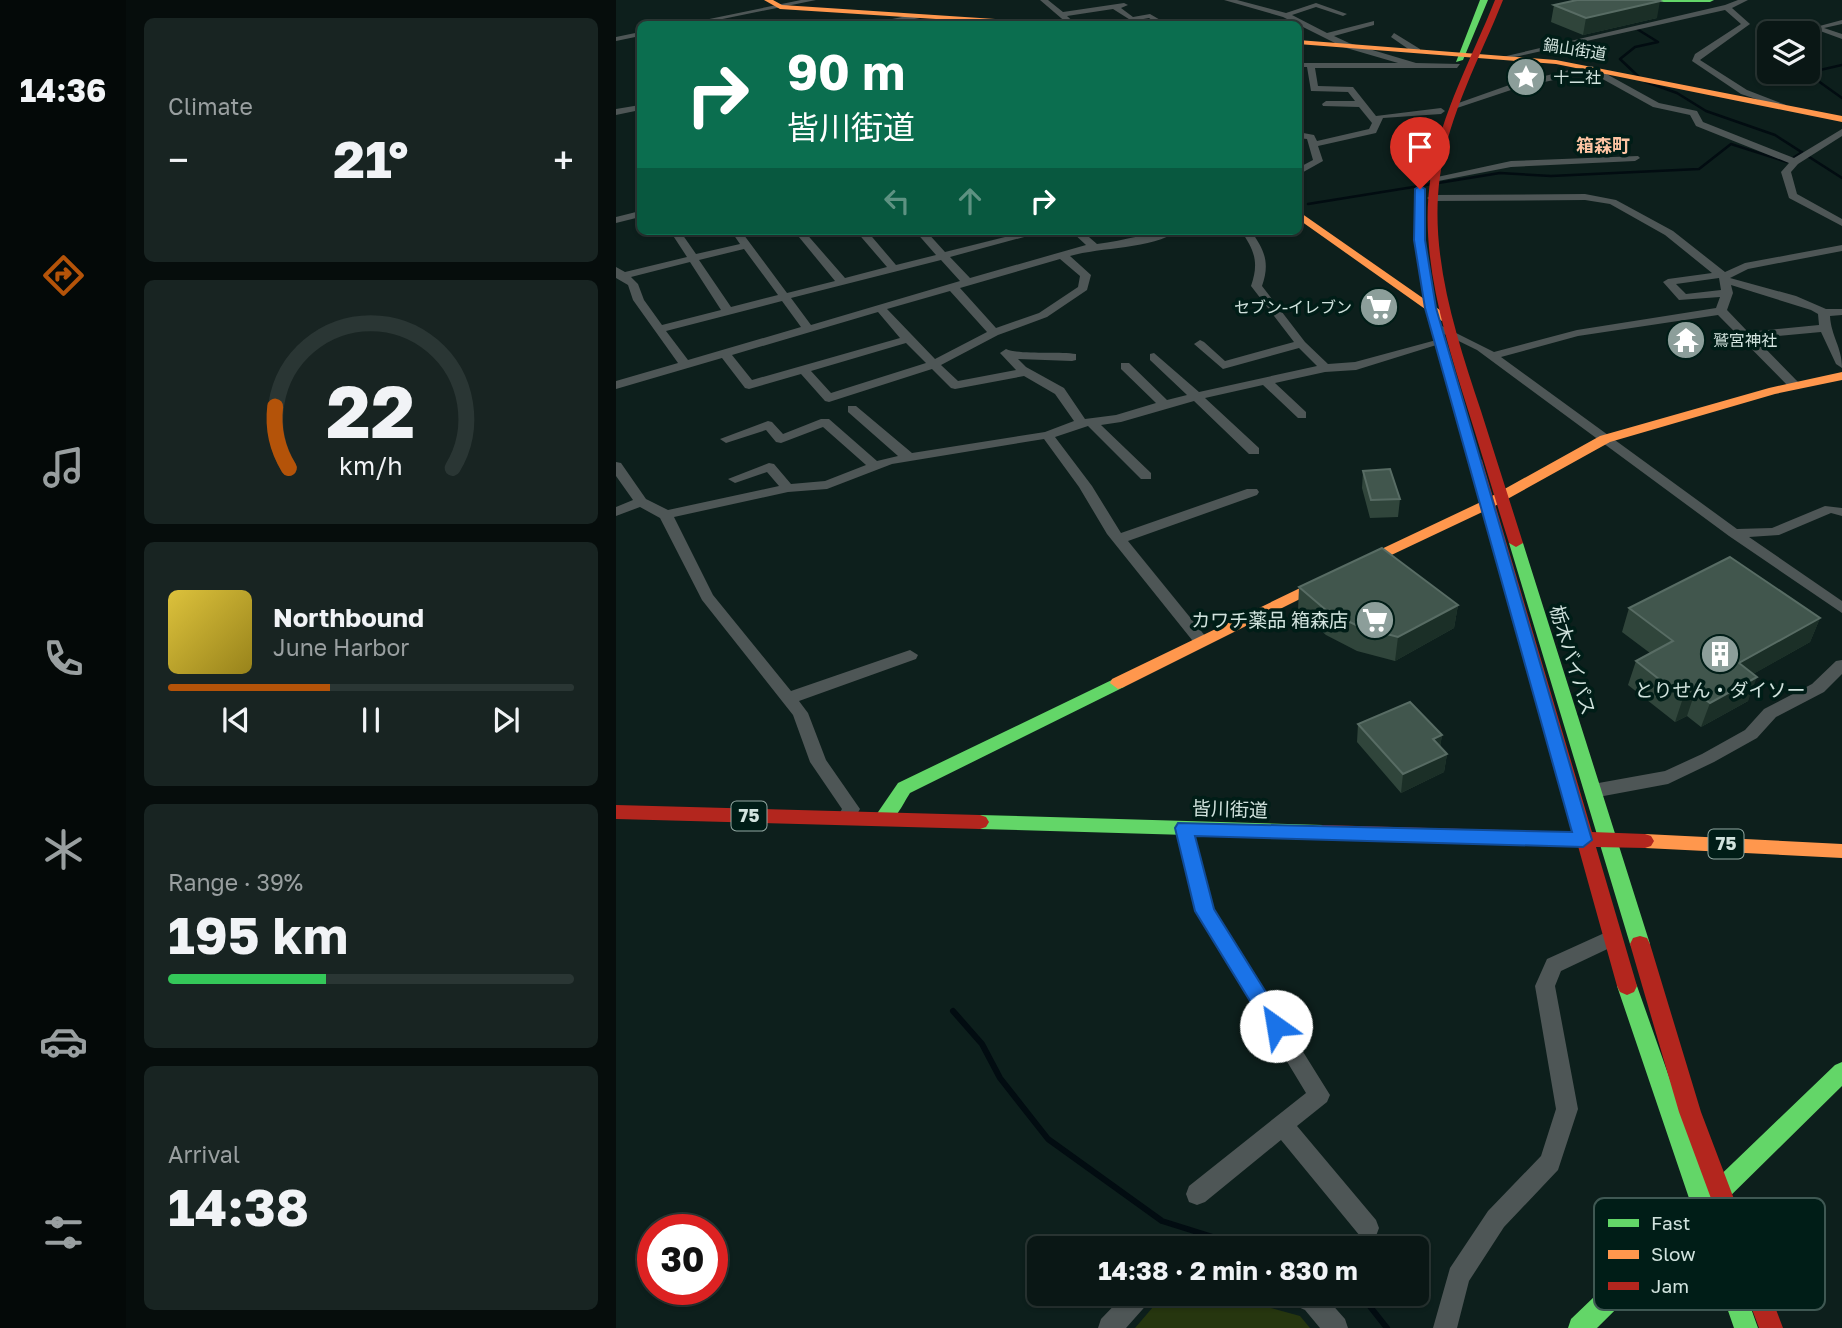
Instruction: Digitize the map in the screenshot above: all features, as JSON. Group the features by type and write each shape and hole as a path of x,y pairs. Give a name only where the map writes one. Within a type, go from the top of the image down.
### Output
{"main road":[{"name":"栃木バイパス","path":"1443,330 1431,308 1419,240 1419,212 1426,160 1484,0"},
{"name":"栃木バイパス","path":"1465,58 1499,0"},
{"path":"1638,0 1710,0"},
{"path":"774,3 955,21"},
{"name":"鍋山街道","path":"1302,42 1346,45 1415,58 1506,57 1588,69 1842,119"},
{"name":"栃木バイパス","path":"1447,108 1433,180 1431,240 1443,330 1495,500 1610,840 1648,983 1690,1112 1723,1198"},
{"path":"1302,217 1431,308"},
{"path":"882,820 904,788 917,781 1201,640 1495,500 1605,439 1795,386 1842,376"},
{"name":"栃木バイパス","path":"1495,500 1611,938 1700,1198"},
{"name":"皆川街道","path":"616,812 1610,840 1842,851"},
{"path":"1713,1198 1842,1072"},
{"path":"1580,1328 1598,1310"},
{"name":"栃木バイパス","path":"1740,1310 1746,1328"},
{"name":"栃木バイパス","path":"1763,1310 1770,1328"}],"street":[{"path":"701,21 774,3 813,0"},
{"path":"1044,0 1068,21"},
{"path":"1228,0 1286,15 1299,21"},
{"path":"1506,57 1727,7 1744,0"},
{"path":"1057,12 1118,3 1132,19"},
{"path":"1057,12 1088,4"},
{"path":"1286,15 1316,5 1343,14"},
{"path":"1727,7 1746,24 1696,61 1744,92 1783,107"},
{"path":"1121,21 1150,16 1157,21"},
{"path":"893,21 916,19"},
{"path":"1174,21 1181,20"},
{"path":"1842,22 1816,28 1842,37"},
{"path":"1302,23 1346,45"},
{"path":"1328,35 1371,23"},
{"path":"616,39 637,35"},
{"path":"1394,35 1415,58"},
{"path":"1302,65 1415,58"},
{"path":"1311,65 1314,89 1350,89 1376,122"},
{"path":"1314,144 1373,131 1377,118 1389,114 1447,108 1515,86 1588,69 1657,105 1695,113 1699,124 1743,144 1795,162"},
{"path":"1326,104 1362,104"},
{"path":"616,111 637,108"},
{"path":"1842,132 1795,162 1786,172 1792,196 1842,223"},
{"path":"1302,136 1311,137 1318,162 1302,170"},
{"path":"1433,180 1511,164 1635,158"},
{"path":"1432,198 1585,197 1613,202 1669,233 1723,277 1766,294 1812,304 1824,313 1842,312"},
{"path":"616,220 637,215"},
{"path":"678,235 728,311"},
{"path":"739,235 808,329"},
{"path":"802,235 842,282"},
{"path":"864,235 894,269"},
{"path":"924,235 967,282"},
{"path":"659,329 1025,235"},
{"path":"1083,235 1095,247"},
{"path":"616,385 1062,255 1095,247 1126,244 1159,235"},
{"path":"1249,235 1262,254 1263,268 1256,286 1301,344 1325,368"},
{"path":"618,272 747,245"},
{"path":"1727,293 1683,298 1668,282 1723,277 1745,266 1842,248"},
{"path":"803,369 829,398 934,364 993,333 1043,315 1083,288 1086,275 1062,255"},
{"path":"618,272 632,284 639,300 685,365"},
{"path":"1721,312 1727,293 1723,277"},
{"path":"952,286 993,333"},
{"path":"880,308 955,385 1026,372"},
{"path":"1491,356 1577,333 1721,312"},
{"path":"1721,312 1795,386"},
{"path":"1824,313 1825,328 1842,364"},
{"path":"1744,336 1825,328"},
{"path":"666,515 788,488 827,485 875,466 908,457 1047,435 1086,423 1117,419 1164,404 1266,381 1325,368 1356,366 1443,330 1491,356 1842,608"},
{"path":"725,353 749,385 908,339"},
{"path":"1200,344 1223,365 1301,344"},
{"path":"1072,357 1007,354 1026,372 1060,391 1086,423 1146,476"},
{"path":"1154,358 1254,451"},
{"path":"1125,366 1164,404"},
{"path":"1266,381 1301,415"},
{"path":"852,409 908,457"},
{"path":"726,439 768,425 781,439 825,422 875,466"},
{"path":"1047,435 1086,486 1119,539 1201,640"},
{"path":"616,466 641,502 666,515 706,597 800,713 818,762 851,809 846,818"},
{"path":"735,479 769,467 788,488"},
{"path":"1119,539 1252,492"},
{"path":"616,512 641,502"},
{"path":"1734,533 1774,532 1830,509 1842,512"},
{"path":"789,698 910,655"},
{"path":"1593,791 1668,777 1708,758 1751,734 1770,713 1818,688 1842,665"},
{"path":"1184,828 1205,911 1320,1095 1197,1194"},
{"path":"1445,1328 1458,1276 1496,1219 1550,1162 1567,1109 1545,986 1554,965 1611,938"},
{"path":"1282,1125 1368,1228"},
{"path":"1110,1328 1130,1306"},
{"path":"1317,1306 1336,1328"}],"green space":[{"path":"1154,1306 1263,1306 1300,1316 1310,1328 1135,1328"}],"building":[{"path":"1577,0 1660,1 1586,18 1554,5"},
{"path":"1390,469 1400,499 1371,500 1363,471"},
{"path":"1382,548 1458,605 1398,637 1360,627 1327,611 1299,587"},
{"name":"とりせん・ダイソー","path":"1730,557 1820,618 1739,663 1757,677 1710,703 1695,692 1683,698 1636,661 1673,641 1629,608"},
{"path":"1410,702 1442,735 1433,739 1447,754 1403,774 1358,724"}],"waterway":[{"path":"1637,29 1658,42 1635,47 1620,59 1639,77"},
{"path":"1842,65 1807,73 1842,98"},
{"path":"1646,82 1677,93 1706,111 1775,135 1802,152"},
{"path":"1308,204 1500,173 1551,176 1699,169 1731,144 1787,162 1802,152"},
{"path":"1802,152 1842,178"},
{"path":"953,1011 982,1044 1000,1078 1048,1139 1162,1221 1210,1236"},
{"path":"1370,1306 1387,1328"}],"traffic: fast":[{"path":"1459,60 1484,0"},
{"path":"1638,0 1710,0"},
{"path":"1516,543 1640,944"},
{"path":"882,820 904,788 1118,683"},
{"path":"980,822 1323,832"},
{"path":"1627,986 1701,1198"},
{"path":"1713,1198 1842,1072"},
{"path":"1580,1328 1598,1310"},
{"path":"1740,1310 1746,1328"}],"traffic: slow":[{"path":"768,0 780,7 995,21"},
{"path":"1302,42 1556,62 1842,119"},
{"path":"1302,217 1446,319"},
{"path":"1361,564 1488,504 1605,439 1773,391 1842,376"},
{"path":"1118,683 1323,582"},
{"path":"1645,841 1842,851"}],"traffic: jam":[{"path":"1499,0 1447,125 1435,177 1434,241 1438,274 1452,337 1516,543"},
{"path":"1475,460 1627,986"},
{"path":"616,812 980,822"},
{"path":"1323,832 1645,841"},
{"path":"1640,944 1690,1112 1722,1198"},
{"path":"1764,1310 1771,1328"}],"place":[{"name":"十二社","path":"1526,77"},
{"name":"セブン-イレブン","path":"1379,307"},
{"name":"鷲宮神社","path":"1686,340"},
{"name":"カワチ薬品 箱森店","path":"1375,620"},
{"name":"とりせん・ダイソー","path":"1720,654"}],"district":[{"name":"箱森町","path":"1603,146"}],"route":[{"path":"1276,1026 1205,911 1184,828 1583,840 1431,308 1419,240 1420,189"}]}
